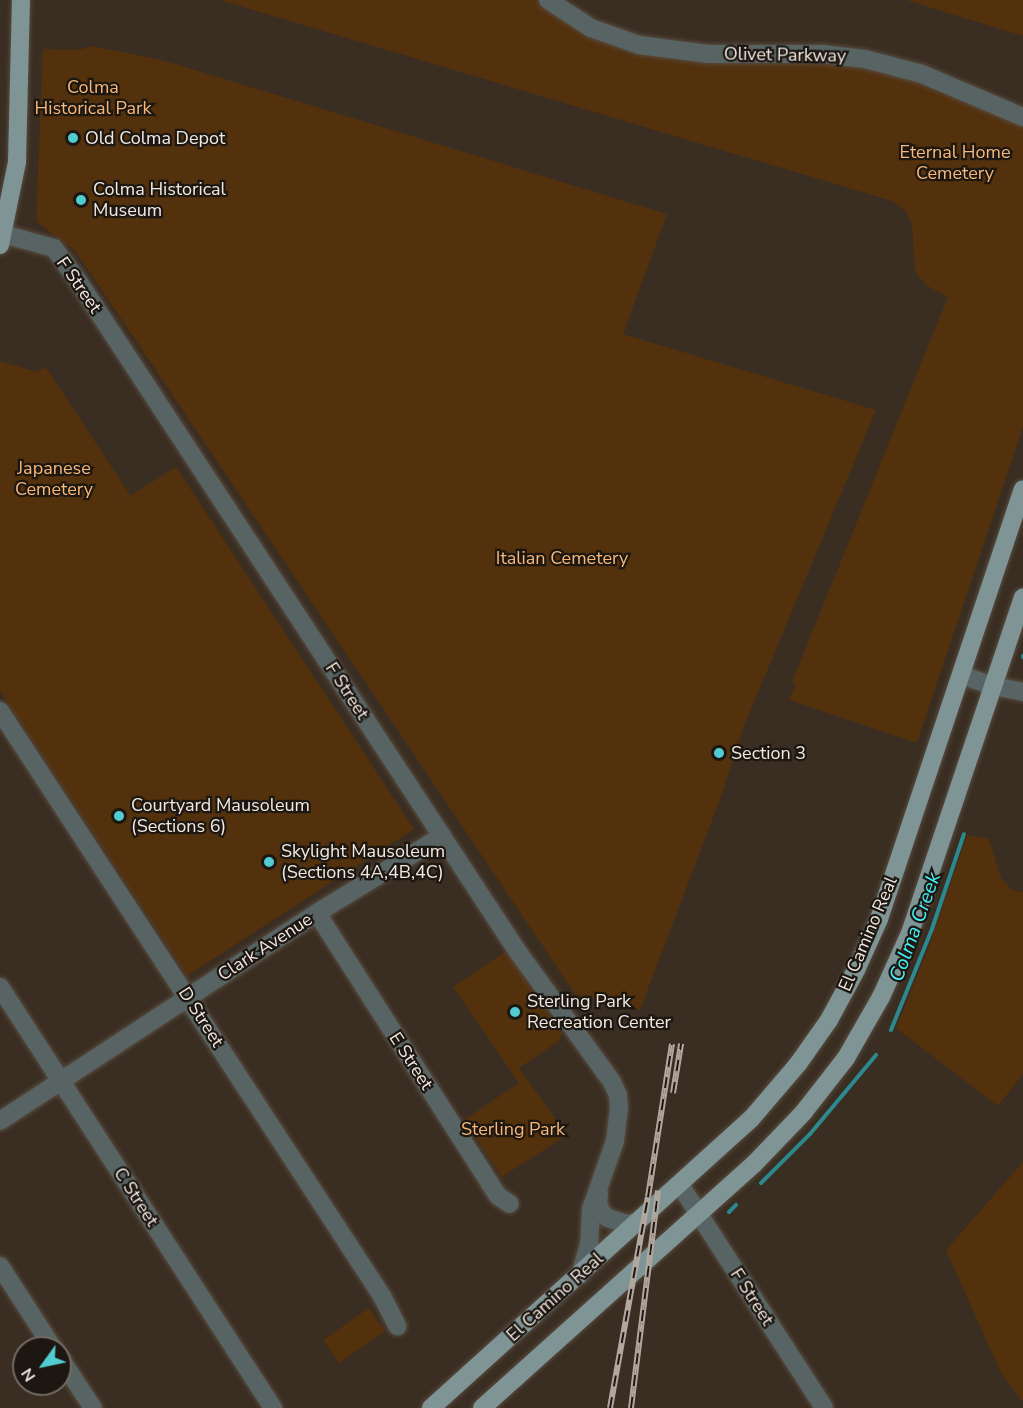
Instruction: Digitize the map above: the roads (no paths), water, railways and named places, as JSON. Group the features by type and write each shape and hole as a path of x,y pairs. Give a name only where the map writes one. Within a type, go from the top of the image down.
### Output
{"main road":[{"path":"2,239 17,162 21,0"},
{"name":"El Camino Real","path":"431,1408 741,1129 780,1088 810,1049 840,1001 879,919 1023,489"},
{"name":"El Camino Real","path":"482,1408 754,1164 803,1113 846,1058 875,1010 910,933 1023,597"}],"street":[{"name":"Olivet Parkway","path":"548,0 591,28 639,45 708,54 822,54 866,59 922,74 1023,117"},
{"name":"F Street","path":"2,239 54,248 78,281 518,952 584,1043 618,1095 619,1108 615,1141 591,1209 589,1244 580,1275"},
{"path":"961,675 993,686 1023,692"},
{"name":"D Street","path":"0,711 382,1296 397,1326"},
{"name":"Clark Avenue","path":"0,1121 317,913 442,836"},
{"name":"E Street","path":"317,913 490,1184 498,1196 510,1204"},
{"name":"C Street","path":"0,987 273,1408"},
{"name":"F Street","path":"680,1185 824,1408"},
{"path":"599,1188 598,1203 602,1214 615,1222 638,1222"},
{"path":"0,1266 46,1336"},
{"path":"72,1376 93,1408"}],"waterway":[{"name":"Colma Creek","path":"891,1030 932,929 964,834"},
{"name":"Colma Creek","path":"761,1183 810,1134 876,1055"},
{"name":"Colma Creek","path":"729,1212 736,1205"}],"railway":[{"path":"610,1408 648,1197 672,1044"},
{"path":"673,1093 681,1044"},
{"path":"631,1408 658,1191"}],"place":[{"name":"Old Colma Depot","path":"73,138"},
{"name":"Colma Historical Museum","path":"81,200"},
{"name":"Section 3","path":"719,753"},
{"name":"Courtyard Mausoleum (Sections 6)","path":"119,816"},
{"name":"Skylight Mausoleum (Sections 4A,4B,4C)","path":"269,862"},
{"name":"Sterling Park Recreation Center","path":"515,1012"}],"park label":[{"name":"Colma Historical Park","path":"93,98"},
{"name":"Eternal Home Cemetery","path":"955,163"},
{"name":"Japanese Cemetery","path":"54,479"},
{"name":"Italian Cemetery","path":"562,558"},
{"name":"Sterling Park","path":"513,1129"}]}
